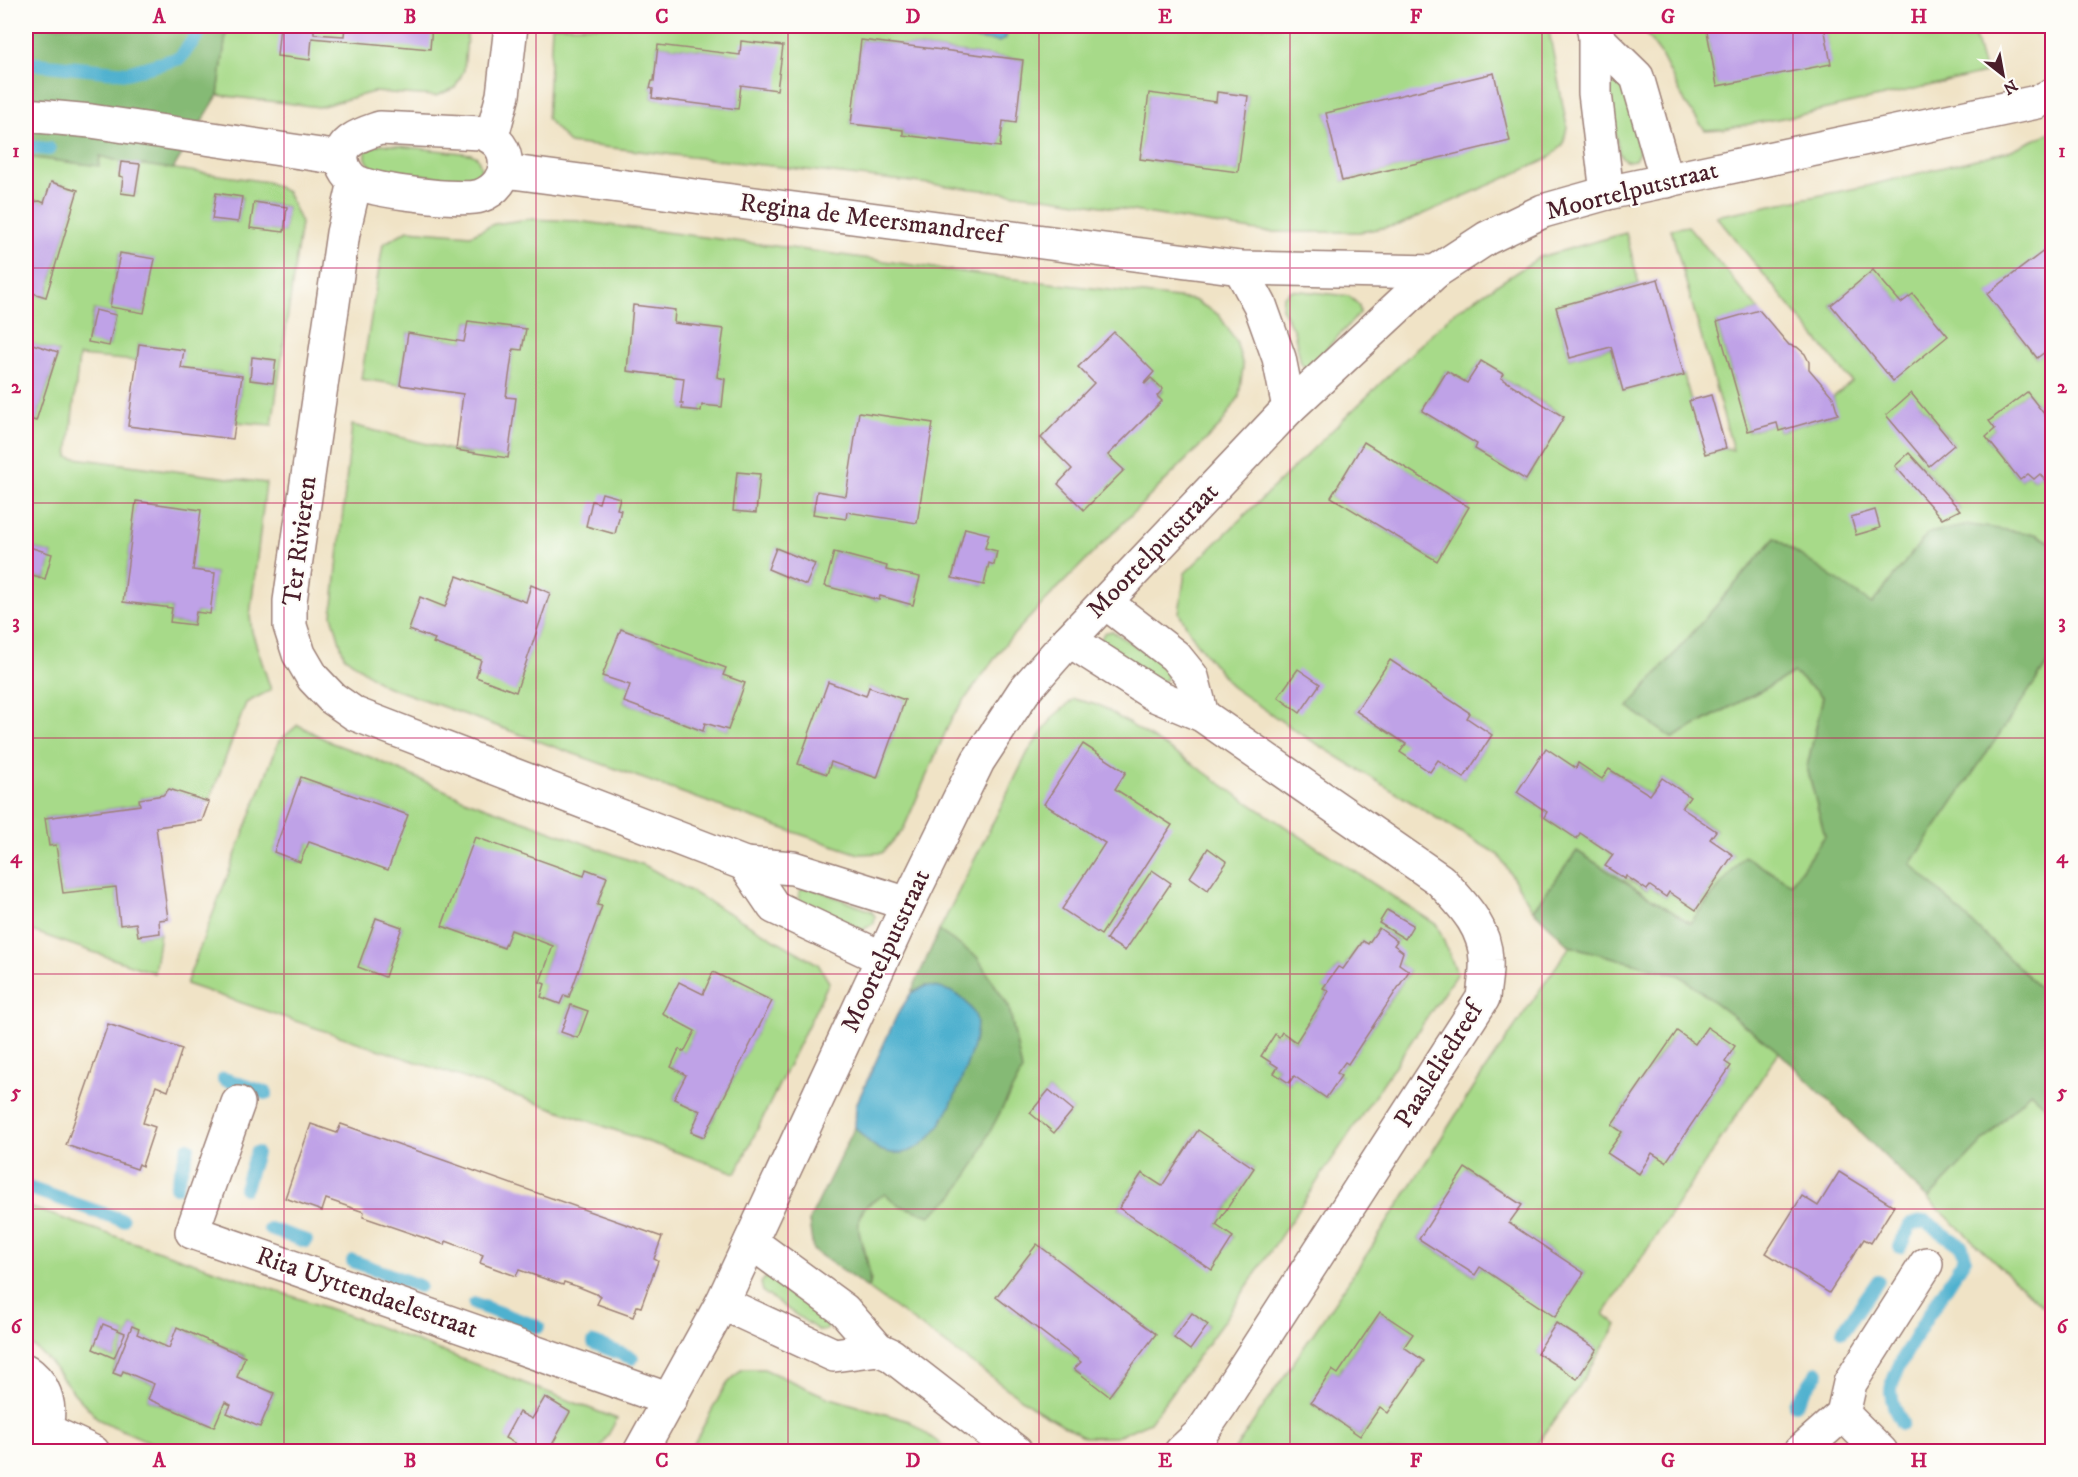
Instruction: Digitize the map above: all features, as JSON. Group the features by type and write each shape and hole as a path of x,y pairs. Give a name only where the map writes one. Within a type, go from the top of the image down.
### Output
{"street":[{"path":"492,136 503,95 511,26"},
{"path":"1594,31 1637,77 1667,181"},
{"path":"1594,31 1595,93 1607,193"},
{"name":"Moortelputstraat","path":"640,1452 722,1303 882,958 978,761 1024,692 1069,640 1289,408 1435,272 1487,238 1543,211 1607,193 2037,102 2052,96"},
{"path":"26,116 91,121 348,170 383,190 465,198 478,197 499,183 505,171 505,158 501,146 492,136 481,133 380,128 362,134 345,146 348,170"},
{"name":"Ter Rivieren","path":"348,170 343,233 290,601 290,626 299,654 313,678 332,698 355,714 745,864 793,868 908,904"},
{"name":"Regina de Meersmandreef","path":"505,171 1240,268 1435,272"},
{"path":"1240,268 1260,305 1279,358 1289,408"},
{"path":"1105,602 1175,656 1192,677 1202,715"},
{"name":"Paasleliedreef","path":"1069,640 1157,696 1202,715 1440,880 1465,908 1481,931 1486,959 1483,998 1219,1407 1202,1432 1180,1452"},
{"path":"745,864 774,907 882,958"},
{"name":"Rita Uyttendaelestraat","path":"237,1103 192,1232 670,1400"},
{"path":"751,1242 844,1310 878,1349 891,1355 1016,1452"},
{"path":"1800,1452 1843,1414 1850,1383 1926,1264"},
{"path":"722,1303 834,1355 878,1349"},
{"path":"26,1371 35,1377 45,1393 49,1411 37,1441 93,1452"},
{"path":"1843,1414 1881,1452"}],"green space":[{"path":"26,26 227,26 218,95 173,169 121,162 100,156 99,166 26,157"},
{"path":"227,26 468,26 464,70 455,88 436,96 373,92 319,107 218,95"},
{"path":"552,26 1548,26 1567,127 1563,145 1548,159 1399,225 1360,232 1264,232 1052,198 569,143 547,119","holes":["861,40 1023,60 1016,122 1003,121 1000,146 903,135 903,130 851,124","658,45 740,55 777,89 741,85 738,109 652,98 653,89 650,88 654,81","1217,92 1248,96 1238,172 1140,159 1149,94 1216,102","1326,113 1510,140 1343,181"]},
{"path":"1640,26 1706,26 1717,85 1830,64 1824,26 1972,26 1985,73 1809,113 1723,129 1705,130 1686,104 1660,53"},
{"path":"1615,82 1622,85 1627,92 1639,152 1635,160 1626,160 1619,153 1608,93 1610,86"},
{"path":"2052,132 2052,252 2049,248 1988,294 2036,358 2045,352 2052,362 2052,424 2027,392 1990,421 1995,429 1986,437 2020,480 2028,474 2034,479 2040,474 2048,484 2052,481 2052,543 2035,534 1928,533 1872,605 1775,538 1628,707 1672,738 1794,673 1823,697 1807,767 1825,836 1791,884 1744,857 1690,923 1577,851 1533,910 1499,855 1296,731 1232,687 1196,642 1179,613 1185,573 1453,313 1540,257 1626,233 1639,284 1556,307 1570,358 1611,347 1623,391 1684,375 1705,454 1726,448 1733,450 1671,229 1688,226 1759,310 1717,323 1748,431 1777,423 1779,431 1837,414 1833,397 1852,382 1716,216 1867,186 2009,151","holes":["1873,270 1901,303 1913,294 1947,336 1893,380 1831,305","1481,361 1503,374 1501,378 1564,416 1526,480 1475,449 1477,444 1422,411 1446,371 1467,383","1911,394 1954,444 1929,466","1364,443 1469,507 1437,561 1331,497","1910,453 1959,510 1895,466","1390,661 1492,735 1464,778 1438,760 1406,744 1356,711","1579,763 1602,779 1610,769 1650,795 1662,778 1690,797 1682,808 1716,830 1710,839 1733,855 1696,910 1669,892 1666,897 1650,886 1647,890 1606,866 1613,855 1580,833 1576,838 1544,817 1547,812 1517,792 1576,768"]},
{"path":"381,144 471,154 477,157 481,171 478,177 464,180 378,170 368,162 366,153 367,149"},
{"path":"100,156 121,162 119,176 123,177 121,193 136,195 140,164 268,182 287,192 301,223 272,425 236,422 242,376 181,368 183,351 139,344 137,361 79,356 68,457 266,483 250,616 252,632 271,690 246,703 209,802 169,789 163,795 140,799 140,805 45,818 49,846 56,845 63,893 116,887 120,925 136,923 138,936 160,933 154,973 26,929 26,573 45,579 52,554 26,546 26,418 36,421 58,352 26,342 26,291 46,297 78,190 52,182 44,203 31,202 26,209 26,157 99,165","holes":["216,193 242,197 238,222 213,219","254,202 287,207 284,232 251,228","120,253 154,259 144,313 110,306","94,310 116,315 109,346 88,341","252,357 275,360 273,383 250,380","136,501 193,570 215,573 210,613 196,612 194,625 170,622 172,608 123,602"]},
{"path":"530,219 577,221 998,277 1194,300 1219,315 1236,341 1243,366 1239,397 1221,425 1006,643 952,717 903,830 882,853 859,854 752,818 383,685 344,656 332,615 352,425 471,455 456,450 508,458 512,424 506,397 513,349 522,349 525,329 468,321 464,342 408,333 400,385 361,379 383,244 408,230 471,235 494,224","holes":["633,306 674,323 723,329 717,377 725,379 722,407 702,405 701,411 683,409 684,378 627,371","1120,359 1145,384 1152,378 1163,390 1108,455 1123,470 1084,509 1058,484 1072,469 1041,438","737,472 760,475 756,513 733,511","817,491 846,496 846,518 813,514","965,529 985,548 997,551 994,564 989,563 983,585 952,577","777,548 815,564 806,585 768,569","834,552 887,566 886,570 920,578 913,605 880,596 878,600 825,586","457,576 526,602 531,586 550,593 516,691 476,676 481,660 434,643 435,639 409,630 420,598 445,607","622,629 726,668 723,675 745,683 728,730 705,723 703,731 624,702 630,685 602,676","869,687 905,700 877,778 831,762 826,774 798,763 866,696"]},
{"path":"1292,290 1349,296 1359,305 1360,313 1313,363 1305,368 1301,363 1294,331 1282,308 1283,297"},
{"path":"1970,525 2035,534 2052,543 2052,657 1911,864 2052,1000 2052,1112 2030,1092 1928,1199 1779,1052 1679,975 1570,946 1533,910 1577,851 1690,923 1744,856 1791,884 1825,836 1807,767 1823,697 1794,673 1672,738 1628,707 1775,538 1872,604 1928,533"},
{"path":"1112,631 1169,667 1169,675 1165,681 1156,682 1103,646 1101,639 1104,633"},
{"path":"2052,657 2052,1000 1910,864"},
{"path":"1074,699 1101,706 1193,764 1238,796 1437,925 1457,973 1221,1325 1150,1422 1116,1437 1084,1437 1037,1410 869,1289 871,1279 857,1227 864,1208 885,1193 899,1205 977,1161 1022,1071 1009,1007 977,957 939,931 1028,752 1054,716","holes":["1388,910 1413,925 1380,923","1379,929 1397,940 1394,945 1399,964 1409,972 1348,1063 1345,1062 1337,1073 1341,1076 1326,1098 1294,1076 1289,1083 1274,1073 1278,1067 1261,1056 1275,1034 1279,1037 1282,1032 1296,1042 1329,991 1324,988 1338,967 1343,969 1362,941 1368,944","1049,1090 1073,1110 1054,1133 1031,1113","1198,1130 1254,1168 1216,1225 1233,1237 1212,1269 1119,1208 1142,1173 1162,1186","1037,1244 1155,1334 1109,1396 1075,1370 1081,1362 996,1297","1192,1313 1208,1325 1190,1349 1174,1338"]},
{"path":"298,725 332,743 370,757 464,799 646,866 818,964 829,982 736,1173 186,984 279,741","holes":["302,777 407,815 309,842 300,862 274,852","587,870 607,877 597,905 602,907 569,997 564,995 560,1004 541,997 545,984 540,982 553,946 511,930 503,948 443,926 584,876","376,918 402,927 385,976 358,967","713,973 772,1000 704,1137 691,1132 700,1111 674,1099 686,1075 671,1067 679,1050 684,1052 695,1031","571,1005 588,1011 578,1038 561,1032"]},
{"path":"803,888 812,888 871,911 875,916 874,923 863,930 803,906 798,896"},
{"path":"939,931 977,957 1009,1007 1022,1071 977,1161 954,1195 930,1216 899,1205 885,1194 865,1207 860,1215 859,1225 870,1279 869,1289 813,1250 809,1221 855,1127 867,1139 926,986 911,993"},
{"path":"1570,946 1679,975 1779,1052 1604,1314 1617,1325 1578,1388 1532,1451 1233,1452 1371,1248 1477,1082","holes":["1707,1028 1735,1046 1725,1062 1731,1066 1666,1161 1652,1153 1638,1173 1608,1153 1622,1132 1612,1125 1676,1031 1695,1044","1466,1168 1521,1204 1509,1223 1584,1273 1555,1316 1480,1267 1474,1275 1419,1239","1380,1312 1413,1334 1404,1347 1424,1361 1388,1413 1380,1407 1360,1436 1311,1403 1332,1371 1338,1374","1556,1323 1597,1349 1577,1379 1537,1353"]},
{"path":"2030,1092 2052,1112 2052,1315 1928,1199"},
{"path":"26,1206 345,1314 617,1419 599,1451 548,1451 570,1413 545,1397 532,1419 519,1413 506,1438 518,1445 515,1451 170,1451 99,1420 49,1361 34,1347 26,1344","holes":["103,1325 125,1333 114,1358 93,1349","132,1326 139,1329 137,1334 169,1348 177,1327 245,1356 237,1377 274,1393 260,1426 227,1412 231,1405 225,1402 213,1427 148,1399 154,1384 123,1371 120,1376 113,1372"]},
{"path":"774,1276 829,1316 830,1325 826,1330 818,1330 763,1292 761,1283 765,1278"},
{"path":"742,1369 764,1369 827,1397 909,1421 950,1451 690,1451 725,1386"}],"water":[{"path":"935,26 1007,26 1006,38 999,42 942,35 942,30"},
{"path":"926,986 955,993 966,1002 977,1020 975,1039 956,1094 939,1126 915,1149 900,1153 883,1151 871,1144 855,1127 856,1105 897,1015 911,993"}],"building":[{"path":"280,26 314,26 314,34 344,36 345,26 432,26 430,49 312,38 310,60 277,56"},
{"path":"1706,26 1824,26 1831,64 1717,86"},
{"path":"861,40 1023,60 1016,123 1003,121 1000,147 903,135 903,130 851,124"},
{"path":"741,41 783,46 777,90 741,85 738,109 652,98 653,89 650,88 654,81 658,45 740,55"},
{"path":"1494,73 1510,141 1342,181 1326,113"},
{"path":"1217,92 1248,96 1238,172 1140,159 1149,93 1216,102"},
{"path":"121,162 140,164 135,195 121,193 123,177 119,176"},
{"path":"51,182 78,190 46,297 26,291 26,209 31,202 44,203"},
{"path":"216,193 242,197 238,222 212,219"},
{"path":"254,202 287,207 284,232 250,228"},
{"path":"2049,247 2052,252 2052,362 2045,352 2037,358 1987,294"},
{"path":"120,253 155,259 144,313 110,307"},
{"path":"1873,270 1901,303 1913,294 1948,336 1893,381 1831,305"},
{"path":"1658,279 1684,375 1623,391 1611,347 1570,358 1556,307"},
{"path":"633,305 675,310 674,323 724,329 717,377 725,379 722,407 702,405 701,411 682,409 684,378 627,371"},
{"path":"95,310 116,315 109,346 88,342"},
{"path":"1759,310 1789,345 1797,347 1805,354 1809,362 1809,369 1833,397 1838,414 1779,431 1777,423 1748,431 1717,322"},
{"path":"468,321 526,329 522,350 513,349 506,397 516,398 508,458 456,450 463,394 400,385 408,333 464,342"},
{"path":"1114,332 1154,372 1144,383 1151,378 1163,389 1157,396 1162,401 1108,455 1124,470 1084,510 1058,484 1072,469 1041,438 1094,383 1078,367"},
{"path":"26,342 58,352 36,421 26,418"},
{"path":"139,344 184,350 181,368 242,376 233,439 128,426"},
{"path":"252,357 276,360 273,383 250,380"},
{"path":"1481,361 1503,374 1501,378 1564,417 1526,480 1475,449 1477,444 1422,411 1447,371 1467,383"},
{"path":"2027,392 2052,424 2052,481 2048,484 2040,474 2034,479 2028,474 2020,480 1986,437 1995,429 1989,421"},
{"path":"1911,393 1954,445 1929,466 1886,415"},
{"path":"1711,395 1726,448 1705,454 1689,401"},
{"path":"859,412 933,423 917,523 847,512 846,519 813,514 817,491 846,496"},
{"path":"1364,442 1469,507 1437,561 1331,497"},
{"path":"1909,453 1960,510 1942,519 1895,466"},
{"path":"737,472 760,474 756,513 733,511"},
{"path":"602,493 620,498 617,509 621,510 615,534 586,526 592,501 599,503"},
{"path":"136,501 201,510 193,570 215,573 210,614 196,612 194,625 170,622 172,608 123,602"},
{"path":"1875,510 1880,528 1856,535 1851,517"},
{"path":"965,528 989,534 985,548 997,551 994,565 989,563 984,585 952,578"},
{"path":"26,546 52,554 45,579 26,573"},
{"path":"776,548 815,564 806,585 768,569"},
{"path":"834,552 887,566 886,570 920,577 913,605 880,596 879,600 825,586"},
{"path":"457,576 526,602 531,585 550,593 516,692 476,677 481,660 433,643 435,639 409,630 420,597 445,607"},
{"path":"621,629 726,668 723,675 745,683 728,730 705,723 703,731 624,702 630,685 602,676"},
{"path":"1390,660 1470,713 1467,718 1492,735 1464,778 1438,760 1430,772 1400,752 1406,744 1356,711"},
{"path":"1298,669 1320,684 1300,713 1278,697"},
{"path":"828,682 866,696 869,687 905,700 877,778 831,762 827,774 798,764"},
{"path":"1083,744 1126,772 1115,789 1172,825 1101,935 1062,909 1105,843 1044,804"},
{"path":"1546,748 1576,768 1578,763 1602,779 1609,769 1650,795 1662,778 1690,797 1682,808 1716,831 1710,839 1733,855 1696,910 1669,892 1666,897 1650,886 1647,890 1605,866 1613,855 1580,833 1577,839 1544,817 1547,812 1517,792"},
{"path":"301,777 408,815 388,870 309,842 300,862 274,852"},
{"path":"169,789 209,802 202,821 156,827 168,919 159,920 160,933 138,936 136,923 120,925 116,887 63,893 56,845 49,846 45,818 140,805 139,799 163,795"},
{"path":"475,837 584,876 586,869 607,877 597,905 602,906 569,997 564,995 560,1004 541,997 545,984 540,982 553,946 511,930 504,948 442,926"},
{"path":"1208,848 1227,862 1208,890 1190,877"},
{"path":"1152,870 1171,883 1125,951 1106,939"},
{"path":"1387,910 1413,925 1405,939 1379,923"},
{"path":"376,918 402,927 385,977 358,967"},
{"path":"1379,928 1397,941 1394,945 1403,952 1399,964 1409,971 1348,1064 1345,1062 1337,1073 1341,1076 1326,1098 1294,1076 1289,1083 1274,1073 1278,1067 1261,1056 1275,1034 1279,1037 1282,1032 1296,1042 1329,991 1323,988 1338,967 1343,969 1363,941 1368,944"},
{"path":"713,972 772,1001 704,1137 691,1132 700,1111 674,1099 686,1075 671,1067 679,1049 684,1052 695,1031 663,1014 679,982 703,994"},
{"path":"571,1005 588,1011 578,1038 561,1032"},
{"path":"108,1024 182,1049 168,1091 156,1086 148,1107 143,1123 155,1127 142,1166 139,1164 137,1169 66,1145"},
{"path":"1707,1027 1735,1046 1725,1062 1731,1066 1666,1162 1652,1153 1639,1174 1607,1153 1622,1132 1612,1125 1677,1031 1695,1044"},
{"path":"1049,1090 1073,1110 1054,1133 1030,1113"},
{"path":"311,1124 337,1133 341,1124 662,1237 654,1259 658,1261 641,1307 637,1306 633,1317 597,1304 601,1296 579,1287 564,1282 563,1285 519,1270 516,1276 480,1263 483,1255 446,1241 445,1245 363,1217 364,1212 326,1199 322,1211 285,1198"},
{"path":"1198,1130 1254,1168 1216,1225 1233,1237 1212,1270 1119,1208 1142,1173 1162,1186"},
{"path":"1465,1168 1522,1205 1509,1223 1584,1273 1555,1317 1480,1267 1475,1275 1419,1239"},
{"path":"1839,1172 1894,1206 1871,1243 1864,1239 1829,1293 1766,1253 1802,1196 1818,1206"},
{"path":"1037,1244 1156,1334 1109,1396 1074,1369 1081,1362 996,1297"},
{"path":"1380,1312 1413,1334 1404,1347 1424,1361 1388,1413 1380,1407 1360,1436 1311,1402 1332,1370 1338,1374"},
{"path":"1192,1313 1208,1325 1190,1350 1174,1338"},
{"path":"1556,1323 1597,1349 1577,1379 1537,1353"},
{"path":"103,1324 125,1333 114,1358 93,1349"},
{"path":"132,1326 139,1329 137,1334 169,1348 177,1327 245,1357 237,1377 274,1393 260,1427 227,1413 231,1405 225,1402 214,1427 148,1399 154,1384 123,1371 121,1376 113,1373"},
{"path":"545,1397 570,1412 548,1452 515,1452 518,1445 505,1438 519,1412 532,1419"}],"waterway":[{"path":"26,63 127,73 180,58 204,26"},
{"path":"26,147 49,149"},
{"path":"224,1079 266,1093"},
{"path":"176,1187 188,1148"},
{"path":"245,1188 256,1153"},
{"path":"26,1187 122,1220"},
{"path":"1900,1247 1910,1225 1925,1221 1962,1247 1965,1258 1910,1346 1893,1380 1892,1400 1902,1423"},
{"path":"270,1229 306,1241"},
{"path":"353,1261 419,1286"},
{"path":"1843,1331 1878,1281"},
{"path":"475,1304 538,1327"},
{"path":"594,1343 632,1358"},
{"path":"1795,1404 1818,1372"}]}
